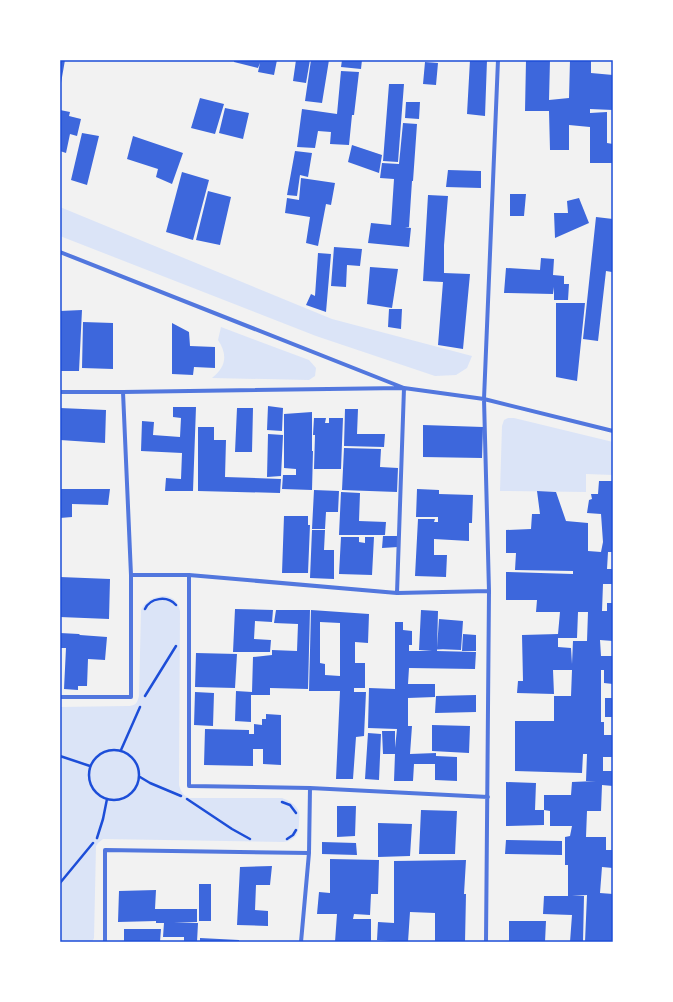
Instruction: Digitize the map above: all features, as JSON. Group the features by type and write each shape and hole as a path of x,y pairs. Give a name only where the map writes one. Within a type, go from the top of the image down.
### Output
{"street":[{"path":"486,942 489,591 484,399 498,60"},
{"path":"60,252 404,388"},
{"path":"397,594 404,388"},
{"path":"60,392 404,388 484,399 613,431"},
{"path":"60,697 131,697 131,575 123,392"},
{"path":"131,575 189,575 397,594 489,591"},
{"path":"189,575 189,786 310,788 488,797"},
{"path":"301,942 309,853 310,788"},
{"path":"105,942 104,850 309,853"}],"path":[{"path":"122,750 141,703 177,644"},
{"path":"112,749 122,750 135,760 139,768 140,777 137,786 124,798 116,800 106,799 99,795 92,786 89,774 90,766 95,758 103,752 112,749"},
{"path":"60,756 90,766"},
{"path":"140,777 150,783 185,798 250,839"},
{"path":"60,883 96,840 103,819 106,799"}],"shaded area":[{"path":"60,207 332,319 472,356 467,368 456,375 435,376 316,336 60,236"},
{"path":"221,327 309,360 316,368 315,376 309,380 212,378 220,370 224,360 223,351 218,340"},
{"path":"514,418 613,442 613,475 586,474 586,492 500,491 502,426 504,420"},
{"path":"164,596 175,600 180,611 179,785 181,791 189,798 282,798 292,803 298,809 299,826 297,833 294,838 284,842 103,839 96,846 94,938 92,942 60,942 60,707 130,706 135,704 139,696 141,610 150,600 156,597"}],"building":[{"path":"60,60 65,60 61,83 60,83"},
{"path":"234,60 277,60 274,75 258,72 260,63 258,68 234,62"},
{"path":"296,60 310,60 306,83 293,81"},
{"path":"311,60 329,60 322,103 305,101"},
{"path":"342,60 362,60 361,69 341,67"},
{"path":"470,60 487,60 485,116 467,114"},
{"path":"526,60 550,60 549,100 569,98 570,60 591,60 591,73 613,75 613,110 590,109 590,113 607,112 607,143 613,144 613,163 590,163 590,127 569,125 569,150 550,150 549,111 525,111"},
{"path":"425,62 438,63 436,85 423,84"},
{"path":"341,71 359,72 349,145 330,144 331,132 318,131 315,148 297,147 302,109 337,114"},
{"path":"389,84 404,84 398,162 383,161"},
{"path":"200,98 224,104 215,134 191,128"},
{"path":"406,102 420,102 419,119 405,118"},
{"path":"225,108 249,113 243,139 219,133"},
{"path":"60,110 70,112 69,116 81,119 77,136 70,134 66,153 60,151"},
{"path":"403,123 417,124 409,227 405,227 411,228 409,247 368,243 371,223 391,225 394,179 380,178 382,163 399,164"},
{"path":"82,133 99,136 87,185 71,180"},
{"path":"133,136 183,153 172,184 156,177 158,169 127,159"},
{"path":"352,145 382,155 379,173 348,162"},
{"path":"295,151 312,153 308,177 300,175 297,196 287,195"},
{"path":"448,170 481,171 481,188 446,187"},
{"path":"182,172 209,180 193,240 166,232"},
{"path":"301,178 335,183 331,205 326,204 318,246 306,243 310,217 285,213 287,198 299,200"},
{"path":"208,191 231,197 220,245 196,240"},
{"path":"510,194 526,194 524,216 510,216"},
{"path":"428,195 448,196 444,245 444,273 470,274 463,349 438,345 443,282 423,281"},
{"path":"579,198 589,223 555,238 554,213 568,213 567,201"},
{"path":"596,217 613,219 612,272 606,271 598,341 583,339"},
{"path":"334,247 362,249 360,266 347,265 346,287 331,286"},
{"path":"318,253 331,254 326,312 306,305 311,294 315,296"},
{"path":"541,258 554,259 553,275 564,276 564,284 569,284 568,300 554,300 554,287 553,294 504,293 506,268 540,270"},
{"path":"370,267 398,269 392,308 367,304"},
{"path":"556,303 585,303 577,381 556,377"},
{"path":"389,309 402,309 401,329 388,327"},
{"path":"82,310 79,371 60,371 60,311"},
{"path":"83,322 113,323 113,369 82,368"},
{"path":"172,323 189,332 190,346 215,347 215,368 194,367 193,375 172,374"},
{"path":"268,406 283,408 282,431 267,430"},
{"path":"173,407 196,407 193,491 165,491 166,478 181,479 182,453 141,451 142,421 154,422 153,435 180,437 181,418 173,417"},
{"path":"60,408 106,410 105,443 60,440"},
{"path":"237,408 253,408 252,452 235,452"},
{"path":"345,409 358,409 357,434 385,434 384,447 344,446"},
{"path":"312,412 312,490 282,489 283,475 296,475 296,469 284,468 284,414"},
{"path":"314,418 326,418 325,423 329,423 329,418 343,418 341,469 314,469"},
{"path":"423,425 483,427 482,458 423,457"},
{"path":"198,427 214,427 214,440 226,440 225,477 281,479 280,493 198,491"},
{"path":"268,434 283,435 281,476 267,477"},
{"path":"344,448 381,449 380,467 398,468 397,492 342,490"},
{"path":"599,481 613,481 613,552 608,552 607,569 613,569 613,584 603,584 602,611 607,611 607,603 613,603 613,641 600,640 601,656 613,656 613,684 604,683 604,670 601,670 601,722 604,722 604,735 613,735 613,757 603,757 603,771 613,771 613,786 602,785 601,811 587,811 586,837 606,837 606,850 613,850 613,868 602,867 600,893 613,894 613,942 585,942 587,895 572,896 584,896 583,942 570,942 572,915 543,914 544,896 568,896 568,865 565,865 565,837 570,836 572,826 550,826 550,811 544,810 544,795 571,795 572,782 596,781 586,781 587,754 583,754 582,773 515,771 515,721 554,721 554,696 571,696 572,670 553,670 554,694 517,693 518,681 523,681 522,635 558,634 560,612 536,612 537,600 506,600 506,572 573,574 573,571 515,570 516,553 506,553 506,530 531,529 532,514 540,514 537,491 556,492 566,521 588,523 588,551 601,552 603,542 601,514 587,513 589,500 592,499 591,494 598,494","holes":["578,612 588,612 587,641 573,641 572,664 571,648 558,647 558,638 577,638"]},
{"path":"60,489 110,489 108,505 72,504 72,517 60,518"},
{"path":"417,489 439,490 439,494 473,495 472,523 469,523 469,541 434,539 434,555 447,555 446,577 415,576 418,519 435,519 434,522 438,522 438,517 416,517"},
{"path":"314,490 339,491 338,512 326,512 325,529 312,529"},
{"path":"341,492 360,493 359,521 386,522 385,535 339,535"},
{"path":"284,516 308,516 308,525 310,525 308,573 282,573"},
{"path":"312,530 325,530 324,550 334,550 334,579 310,578"},
{"path":"383,536 398,536 398,547 382,548"},
{"path":"341,537 359,537 359,542 365,543 365,537 374,537 372,575 339,574"},
{"path":"60,577 110,579 109,619 60,617"},
{"path":"235,609 273,610 272,622 255,621 254,639 271,640 270,652 233,652"},
{"path":"276,610 310,610 308,689 270,688 270,695 251,695 251,722 235,721 236,691 252,692 253,657 272,655 272,650 297,651 298,624 274,623"},
{"path":"311,610 369,614 368,643 355,642 355,663 365,663 365,688 354,688 354,692 366,692 364,736 356,737 353,779 336,779 340,691 309,691","holes":["320,622 340,623 340,676 325,675 325,664 320,663"]},
{"path":"421,610 438,611 437,651 476,652 475,669 409,668 408,684 435,684 435,697 408,698 408,726 412,726 410,754 436,753 436,756 457,757 457,781 435,780 435,764 414,764 413,781 394,781 395,754 383,754 382,731 395,731 395,748 397,729 368,728 369,688 395,689 395,622 403,622 403,630 412,631 412,645 409,645 409,651 432,651 419,650"},
{"path":"439,619 463,621 461,650 437,649"},
{"path":"60,633 107,637 105,660 88,659 87,686 78,686 78,690 64,689 66,648 60,648"},
{"path":"463,634 476,635 476,651 462,651"},
{"path":"196,653 237,654 235,688 195,687"},
{"path":"195,692 214,693 213,726 194,725"},
{"path":"476,695 476,712 435,713 436,696"},
{"path":"605,698 613,698 613,717 605,717"},
{"path":"266,714 281,715 281,765 263,764 263,749 253,749 253,766 204,765 205,729 249,730 249,734 254,734 254,724 262,725 262,719 266,719"},
{"path":"432,725 470,726 469,753 432,751"},
{"path":"368,733 381,734 379,780 365,779"},
{"path":"506,782 536,783 535,810 544,810 544,825 506,826"},
{"path":"337,806 356,806 355,836 337,837"},
{"path":"421,810 457,811 455,854 419,854"},
{"path":"378,823 412,824 410,856 378,857"},
{"path":"506,840 562,841 562,855 505,854"},
{"path":"322,842 356,843 357,855 322,854"},
{"path":"330,859 379,860 378,894 371,894 370,915 354,914 353,919 371,919 371,942 335,942 337,914 317,914 319,892 330,893"},
{"path":"466,860 464,894 466,894 465,942 435,942 435,913 410,912 408,942 377,940 378,922 394,923 394,861"},
{"path":"272,866 270,885 256,885 255,910 268,911 268,926 237,925 240,867"},
{"path":"199,884 211,884 211,921 199,921"},
{"path":"156,890 155,909 197,909 197,922 174,923 198,923 197,942 184,942 184,937 163,937 164,923 156,923 156,921 118,922 119,891"},
{"path":"509,921 546,921 545,942 509,941"},
{"path":"124,929 161,929 160,942 124,942"},
{"path":"200,938 239,940 239,942 200,942"}]}
